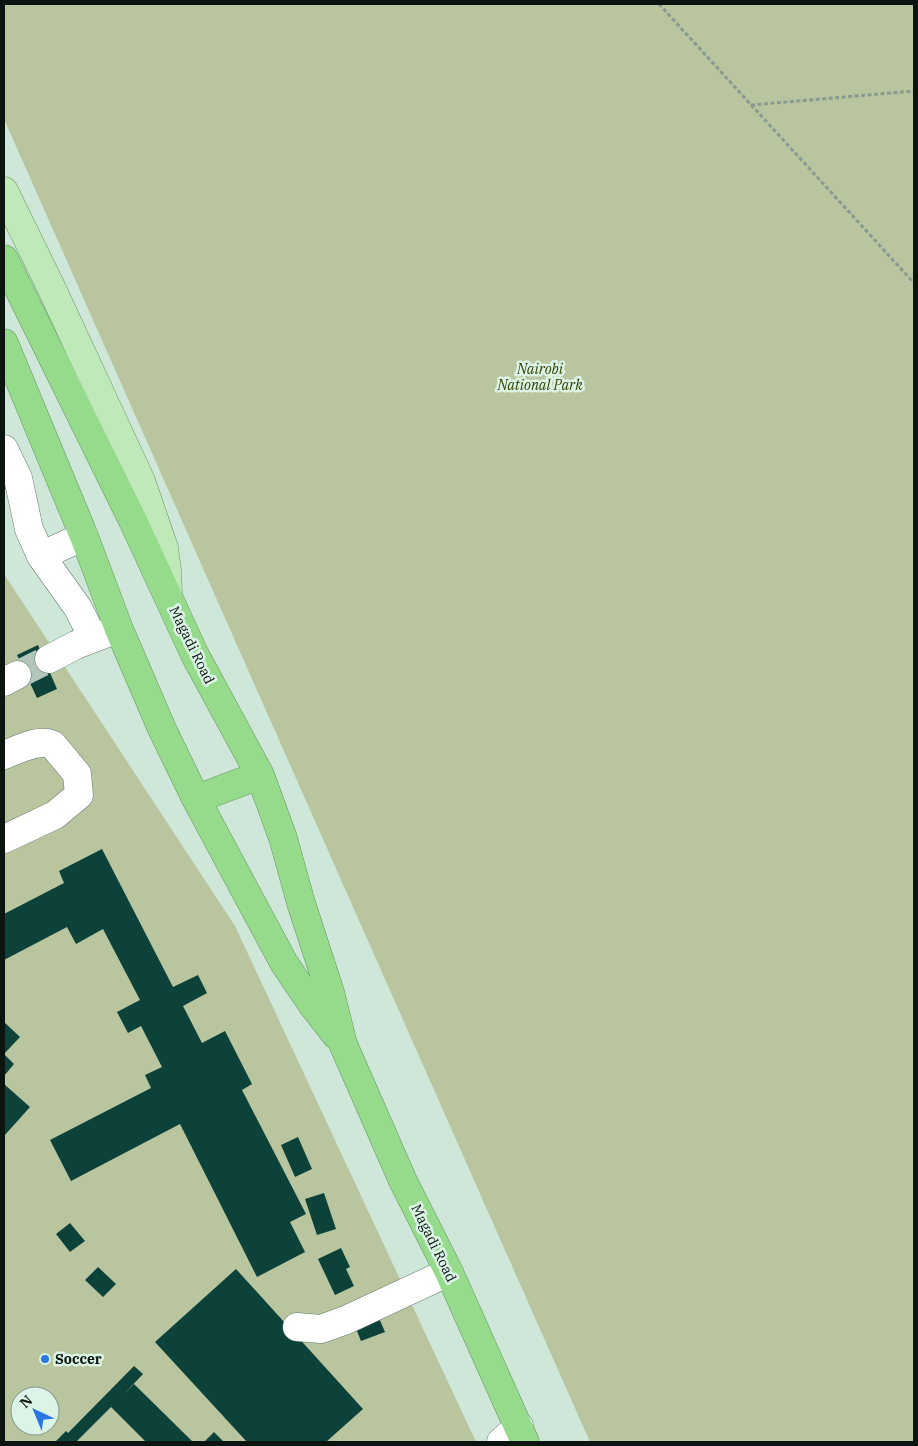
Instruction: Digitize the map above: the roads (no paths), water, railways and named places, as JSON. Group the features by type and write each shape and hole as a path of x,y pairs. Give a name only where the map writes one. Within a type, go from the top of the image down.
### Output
{"highway":[{"name":"Magadi Road","path":"4,259 168,594 195,655 260,775 283,838 301,903 330,992 343,1044 403,1181 449,1272 515,1437"},
{"name":"Magadi Road","path":"4,343 84,536 119,629 162,729 196,799 284,963 311,1003 343,1044"},
{"path":"196,799 260,775"}],"main road":[{"path":"4,190 141,481 164,548 168,594"}],"lane":[{"path":"4,449 18,478 14,513 29,529 41,556 78,608 93,638"},
{"path":"41,556 84,536"},
{"path":"49,659 76,645 119,629"},
{"path":"4,755 29,745 49,743 53,745 77,774 79,795 55,815 4,839"},
{"path":"297,1327 321,1329 338,1323 449,1272"}],"tunnel":[{"path":"17,675 49,659"}],"place":[{"name":"Soccer","path":"45,1359"}],"park label":[{"name":"Nairobi National Park","path":"540,378"}]}
